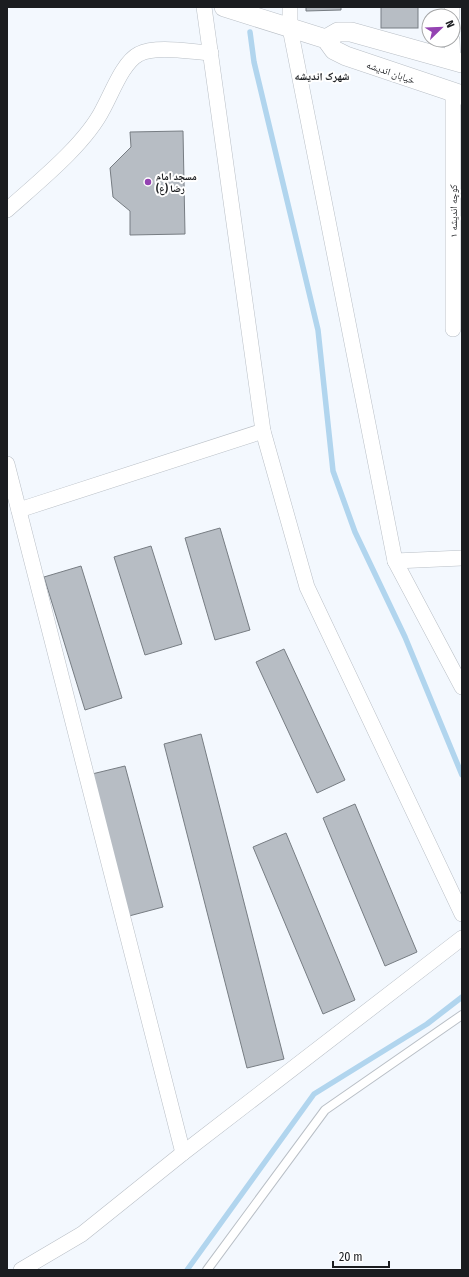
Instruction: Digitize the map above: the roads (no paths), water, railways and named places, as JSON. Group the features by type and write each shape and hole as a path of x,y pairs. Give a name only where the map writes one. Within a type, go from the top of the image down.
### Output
{"street":[{"path":"204,7 262,430 307,587 462,914"},
{"path":"224,7 326,38 338,32 351,32 457,62 454,48"},
{"path":"290,7 290,28 395,561 462,687"},
{"name":"خیابان اندیشه","path":"326,38 334,50 346,56 457,94"},
{"path":"7,210 53,169 84,135 102,112 128,62 139,53 155,49 211,53"},
{"name":"کوچه اندیشه ۱","path":"453,329 457,94"},
{"path":"19,510 262,430"},
{"path":"7,464 183,1153"},
{"path":"395,561 462,558"},
{"path":"21,1270 82,1234 183,1153 462,938"}],"lane":[{"path":"207,1270 324,1110 462,1015"}],"waterway":[{"path":"250,32 254,62 318,330 333,471 355,532 405,637 462,775"},
{"path":"187,1270 314,1094 427,1024 462,997"}],"place":[{"name":"مسجد امام رضا (ع)","path":"148,182"}],"district":[{"name":"شهرک اندیشه","path":"322,76"}]}
